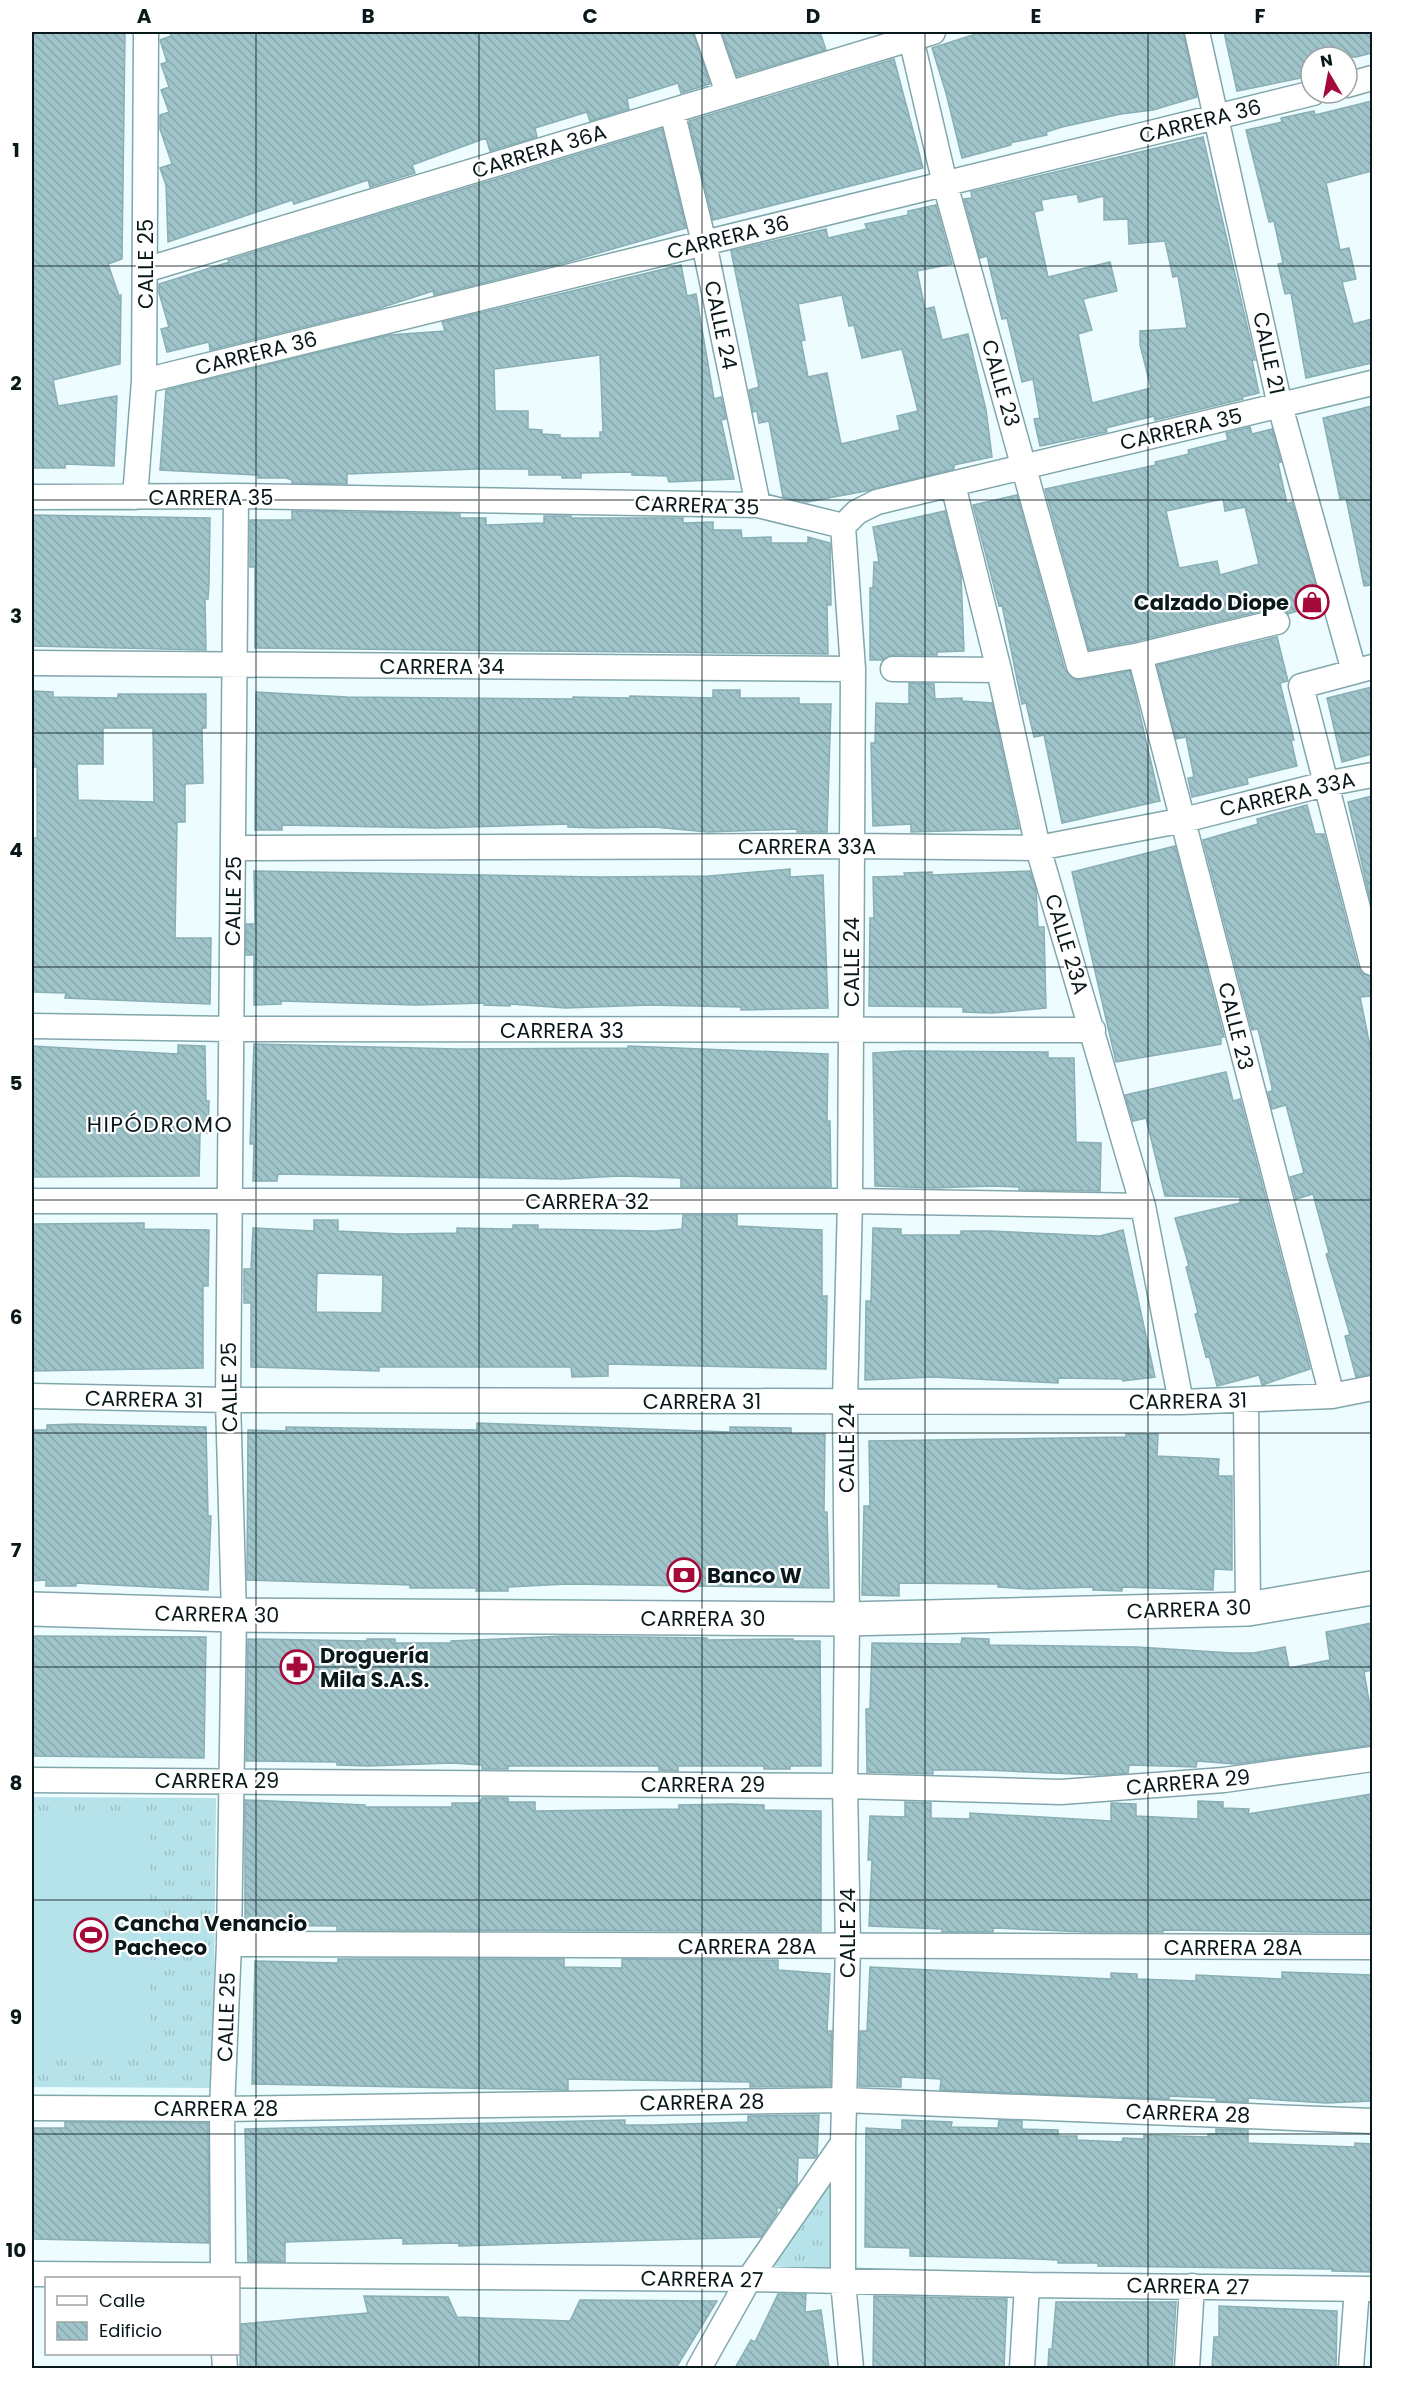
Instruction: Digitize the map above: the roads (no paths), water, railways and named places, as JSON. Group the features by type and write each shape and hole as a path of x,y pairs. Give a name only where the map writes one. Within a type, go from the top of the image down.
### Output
{"street":[{"name":"CALLE 25","path":"135,497 144,381 146,32"},
{"path":"707,32 728,93"},
{"name":"CALLE 21","path":"1197,32 1280,406 1363,669"},
{"name":"CARRERA 36A","path":"145,270 922,35"},
{"name":"CALLE 23","path":"922,35 945,184 1079,666 1140,656 1277,622"},
{"name":"CARRERA 36","path":"144,381 1299,96"},
{"name":"CALLE 24","path":"672,111 704,243 758,505"},
{"name":"CARRERA 35","path":"32,497 236,496 758,505 843,526 857,512 877,502 1372,383"},
{"name":"CALLE 23A","path":"953,485 999,670 1038,849 1143,1206 1181,1402"},
{"name":"CALLE 25","path":"223,2277 222,2109 229,1944 234,1615 228,1401 236,496"},
{"name":"CALLE 24","path":"843,526 853,669 850,1201 845,1401 848,1619 845,1786 849,1946 843,2143 843,2282 851,2368"},
{"name":"CALLE 23","path":"1140,656 1332,1396"},
{"name":"CARRERA 34","path":"32,663 853,669"},
{"path":"893,669 999,670"},
{"path":"1363,669 1301,686 1372,963"},
{"name":"CARRERA 33A","path":"234,848 852,846 1038,849 1184,820 1325,783 1372,774"},
{"name":"CARRERA 33","path":"32,1026 231,1029 1093,1030"},
{"name":"CARRERA 32","path":"32,1201 850,1201 1143,1206"},
{"name":"CARRERA 31","path":"32,1396 228,1401 1181,1402 1332,1396 1372,1388"},
{"path":"1245,1401 1248,1609"},
{"name":"CARRERA 30","path":"32,1610 234,1615 848,1619 1248,1609 1372,1588"},
{"name":"CARRERA 29","path":"32,1780 845,1786 1061,1792 1224,1780 1372,1759"},
{"name":"CARRERA 28A","path":"229,1944 1372,1947"},
{"name":"CARRERA 28","path":"32,2108 222,2109 844,2100 1372,2121"},
{"path":"699,2368 749,2279 843,2143"},
{"name":"CARRERA 27","path":"32,2274 175,2277"},
{"name":"CARRERA 27","path":"240,2278 749,2279 1365,2289"},
{"path":"1022,2368 1027,2285"},
{"path":"1187,2368 1192,2286"},
{"path":"1351,2368 1365,2289"}],"place":[{"name":"Calzado Diope","path":"1312,602"},
{"name":"Banco W","path":"684,1575"},
{"name":"Droguería Mila S.A.S.","path":"297,1667"},
{"name":"Cancha Venancio Pacheco","path":"91,1935"}],"district":[{"name":"HIPÓDROMO","path":"160,1124"}]}
